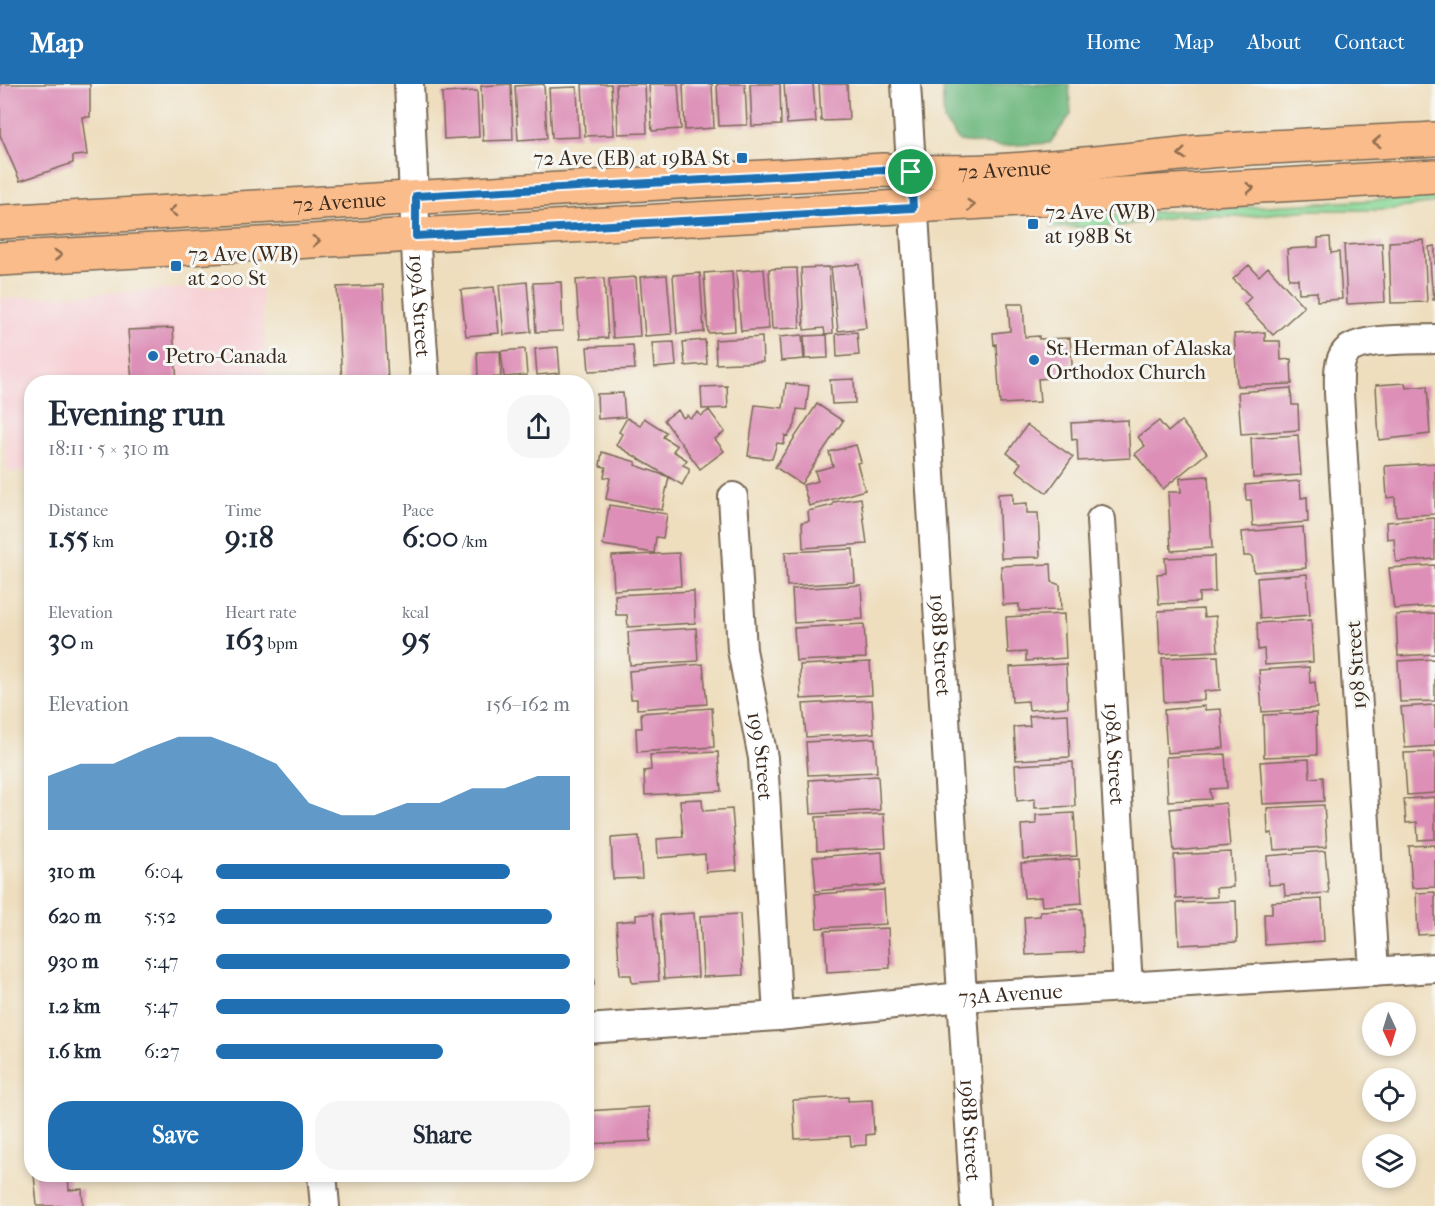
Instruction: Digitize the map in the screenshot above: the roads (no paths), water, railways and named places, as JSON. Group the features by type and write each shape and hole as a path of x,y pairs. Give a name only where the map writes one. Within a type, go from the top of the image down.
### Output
{"main road":[{"name":"72 Avenue","path":"0,222 882,170 949,173 1074,166 1202,152 1435,139"},
{"name":"72 Avenue","path":"0,259 913,208 1435,176"}],"street":[{"name":"199A Street","path":"409,84 425,375"},
{"name":"198B Street","path":"906,84 975,1206"},
{"name":"198 Street","path":"1374,972 1339,393 1342,358 1346,352 1360,345 1435,339"},
{"name":"199 Street","path":"733,496 742,650 763,759 778,1016"},
{"name":"198A Street","path":"1101,520 1128,987"},
{"name":"73A Avenue","path":"594,1028 778,1016 962,997 1435,968"},
{"path":"323,1182 325,1206"}],"place":[{"name":"72 Ave (EB) at 19BA St","path":"742,158"},
{"name":"72 Ave (WB) at 198B St","path":"1033,224"},
{"name":"72 Ave (WB) at 200 St","path":"176,266"},
{"name":"Petro-Canada","path":"153,356"},
{"name":"St. Herman of Alaska Orthodox Church","path":"1034,360"}]}
